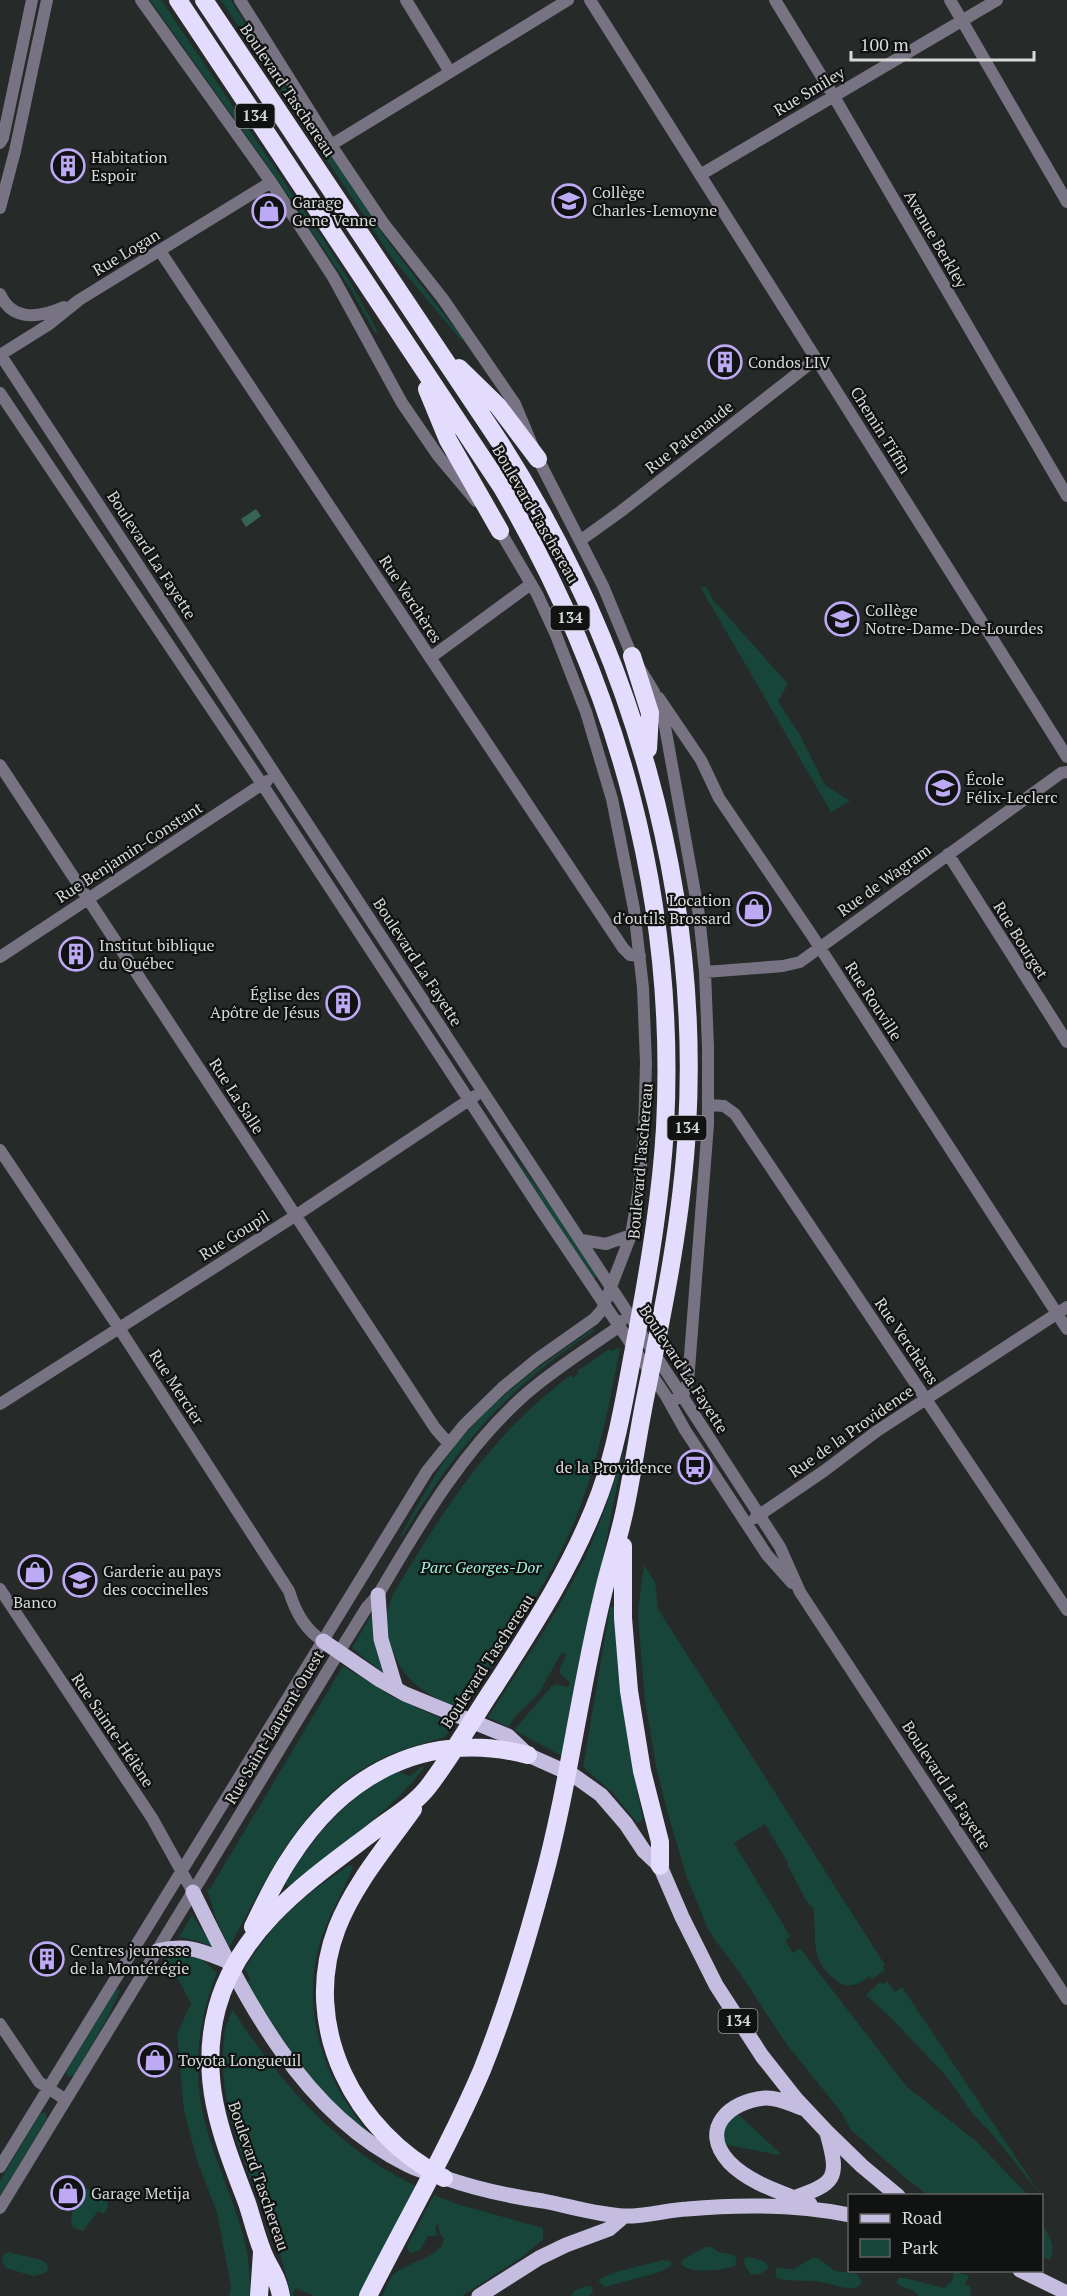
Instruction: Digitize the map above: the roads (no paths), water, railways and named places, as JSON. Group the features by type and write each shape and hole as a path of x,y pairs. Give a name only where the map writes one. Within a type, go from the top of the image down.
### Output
{"highway":[{"name":"Boulevard Taschereau","path":"177,0 501,486 555,586 605,706 637,817 658,939 666,1064 660,1187 633,1310 630,1367 613,1453 588,1523 548,1602 424,1792 294,1895 267,1920 233,1958 222,1993 211,2044 212,2099 222,2138 249,2208 262,2252 278,2278 281,2296"},
{"name":"Boulevard Taschereau","path":"204,0 515,467 566,556 613,662 647,763 661,818 675,898 686,991 687,1122 682,1186 670,1278 626,1508 601,1601 558,1822 541,1889 512,1985 474,2086 368,2296"},
{"path":"434,344 498,406 538,459"},
{"path":"410,349 448,440 500,531"},
{"path":"632,657 650,713 647,763"},
{"path":"626,1508 622,1574 627,1673 642,1771 660,1842 660,1866"},
{"path":"233,1958 297,1847 328,1810 368,1777 412,1756 449,1749 490,1748 528,1755"},
{"path":"424,1792 357,1888 343,1913 331,1948 326,1975 325,2000 331,2043 349,2087 375,2124 421,2168 444,2178"},
{"path":"259,2296 262,2252"}],"main road":[{"path":"378,1595 381,1639 396,1689"},
{"path":"323,1641 396,1689 431,1706 508,1736 528,1755 583,1781 608,1803 644,1851 660,1866"},
{"name":"134","path":"660,1866 692,1937 726,2002 762,2056 827,2132 867,2171 896,2194"},
{"path":"193,1892 233,1958 252,2008 271,2037 328,2106 353,2130 378,2149 421,2168"},
{"path":"157,1951 172,1947 190,1947 233,1958"},
{"path":"805,2109 772,2098 758,2100 725,2114 716,2133 722,2152 737,2169 756,2181 824,2211"},
{"path":"774,2206 822,2187 832,2176 834,2160 827,2132"},
{"path":"444,2178 503,2196 624,2216 684,2209 774,2206 848,2215"},
{"path":"479,2296 539,2258 609,2229 624,2216"},
{"path":"1022,2272 1067,2293"}],"street":[{"path":"0,143 3,138 32,0"},
{"path":"0,208 47,0"},
{"name":"Boulevard Taschereau","path":"141,0 271,182 333,277 402,403 439,457 500,531 531,584 570,669 606,773 626,863 640,956 645,1027 645,1114 641,1171 631,1235 611,1287"},
{"name":"Boulevard Taschereau","path":"240,0 388,231 442,299 519,410 538,459 581,540 632,657 654,692 664,721 692,871 705,972 709,1105 688,1378 687,1388 682,1395"},
{"path":"406,0 450,72"},
{"path":"331,145 568,0"},
{"name":"Chemin Tiffin","path":"590,0 1067,757"},
{"name":"Avenue Berkley","path":"775,0 1067,496"},
{"path":"950,0 1067,202"},
{"name":"Rue Smiley","path":"700,175 997,0"},
{"name":"Rue Logan","path":"0,355 48,325 79,300 271,182"},
{"name":"Rue Verchères","path":"160,251 623,948 630,955 640,956"},
{"path":"0,294 3,302 21,314 33,316 45,315 79,300"},
{"name":"Boulevard La Fayette","path":"0,355 611,1287 633,1310 682,1395 780,1547 800,1592"},
{"name":"Rue Patenaude","path":"581,540 645,493 816,359"},
{"name":"Boulevard La Fayette","path":"0,393 262,784 620,1326 767,1555 800,1592 1066,1997"},
{"path":"430,658 531,584"},
{"name":"Rue Rouville","path":"654,692 668,708 701,760 719,798 1062,1310 1067,1329"},
{"name":"Rue La Salle","path":"0,765 435,1428 448,1443"},
{"name":"Rue de Wagram","path":"705,972 795,964 1061,773 1067,772"},
{"name":"Rue Benjamin-Constant","path":"0,957 277,775"},
{"name":"Rue Bourget","path":"948,854 1067,1042"},
{"name":"Rue Goupil","path":"0,1404 295,1216 483,1091"},
{"name":"Rue Verchères","path":"709,1105 724,1106 735,1114 1067,1610"},
{"name":"Rue Mercier","path":"0,1150 119,1328 289,1591 293,1607 311,1633 323,1641"},
{"path":"581,1240 606,1244 631,1235"},
{"name":"Rue Saint-Laurent Ouest","path":"0,2167 420,1483 448,1443 502,1388 536,1360 594,1319 604,1305 611,1287"},
{"path":"620,1326 633,1310"},
{"name":"Rue de la Providence","path":"746,1523 925,1398 1062,1310"},
{"name":"Rue Saint-Laurent Ouest","path":"0,2208 339,1652 367,1607 378,1595 442,1491 486,1434 545,1378 620,1326"},
{"path":"670,1403 682,1395"},
{"name":"Rue Sainte-Hélène","path":"2,1596 152,1818 193,1892"},
{"path":"0,2024 39,2082 66,2100"}],"place":[{"name":"Habitation Espoir","path":"68,166"},
{"name":"Collège Charles-Lemoyne","path":"569,201"},
{"name":"Garage Gene Venne","path":"269,211"},
{"name":"Condos LIV","path":"725,362"},
{"name":"Collège Notre-Dame-De-Lourdes","path":"842,619"},
{"name":"École Félix-Leclerc","path":"943,788"},
{"name":"Location d'outils Brossard","path":"754,909"},
{"name":"Institut biblique du Québec","path":"76,954"},
{"name":"Église des Apôtre de Jésus","path":"343,1003"},
{"name":"de la Providence","path":"695,1467"},
{"name":"Banco","path":"35,1572"},
{"name":"Garderie au pays des coccinelles","path":"80,1580"},
{"name":"Centres jeunesse de la Montérégie","path":"47,1959"},
{"name":"Toyota Longueuil","path":"155,2060"},
{"name":"Garage Metija","path":"68,2193"}],"park label":[{"name":"Parc Georges-Dor","path":"481,1567"}]}
